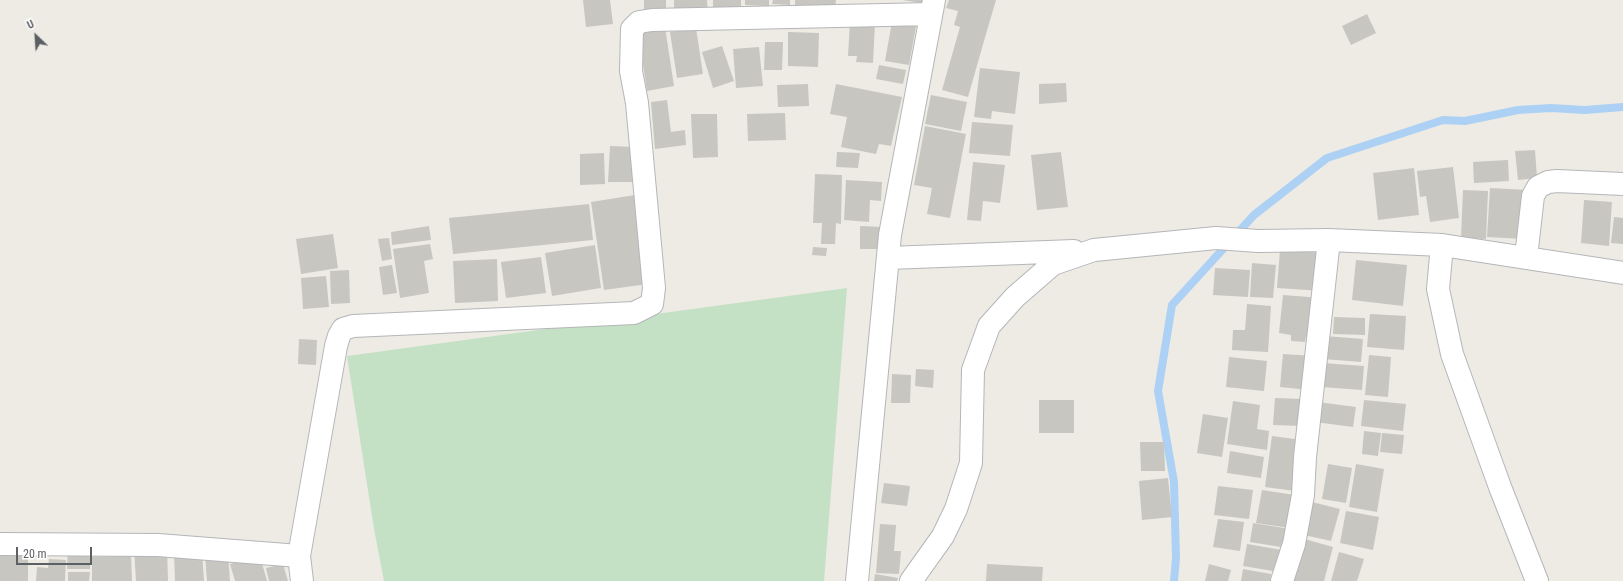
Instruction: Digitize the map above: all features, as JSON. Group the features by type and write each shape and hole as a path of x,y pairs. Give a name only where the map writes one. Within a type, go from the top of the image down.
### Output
{"street":[{"path":"302,581 299,556 336,346 343,329 353,326 634,313 652,304 654,288 637,103 631,71 632,30 639,22 652,20 932,7 890,235 857,581"},
{"path":"1526,257 1533,196 1538,187 1548,182 1557,181 1623,184"},
{"path":"888,258 1094,250 1216,238 1258,241 1329,240 1442,245 1623,273"},
{"path":"1282,581 1294,544 1303,495 1305,457 1329,240"},
{"path":"1442,245 1438,289 1452,354 1536,581"},
{"path":"911,581 943,536 956,509 971,463 973,370 989,326 1015,297 1053,264 1094,250"},
{"path":"0,544 158,545 299,556"}],"green space":[{"path":"847,288 824,581 384,581 374,529 347,356"}],"building":[{"path":"583,0 610,0 613,24 586,27"},
{"path":"644,0 666,0 666,14 644,13"},
{"path":"674,0 707,0 708,14 674,15"},
{"path":"713,0 741,0 741,11 713,11"},
{"path":"745,0 769,0 769,6 745,5"},
{"path":"773,0 790,0 790,5 772,4"},
{"path":"795,0 836,0 835,9 795,7"},
{"path":"902,0 929,0 928,4"},
{"path":"949,0 996,0 968,97 942,90 960,27 954,25 958,11 946,8"},
{"path":"1367,14 1376,33 1351,45 1342,26"},
{"path":"893,16 917,21 909,65 885,61"},
{"path":"850,22 875,23 873,63 856,62 857,56 848,56"},
{"path":"665,27 674,86 647,91 638,31"},
{"path":"696,28 703,74 677,78 670,32"},
{"path":"788,32 819,33 818,67 788,66"},
{"path":"765,42 783,42 782,70 764,70"},
{"path":"722,46 734,81 713,88 702,52"},
{"path":"759,47 763,86 736,88 733,49"},
{"path":"879,65 906,70 903,84 876,79"},
{"path":"980,68 1020,72 1015,114 992,111 991,119 974,117"},
{"path":"1066,83 1067,102 1039,104 1039,84"},
{"path":"808,84 809,106 778,107 777,85"},
{"path":"836,84 902,97 891,146 879,144 876,154 841,147 847,117 830,114"},
{"path":"931,95 967,102 961,131 925,124"},
{"path":"667,100 671,132 685,130 686,145 655,149 651,102"},
{"path":"785,113 786,140 748,141 747,114"},
{"path":"691,114 717,114 718,157 693,158"},
{"path":"972,122 1013,125 1010,156 969,153"},
{"path":"925,126 966,134 950,218 927,214 932,188 914,185"},
{"path":"610,146 637,147 636,182 608,182"},
{"path":"1535,150 1537,178 1518,180 1515,151"},
{"path":"837,152 860,153 858,168 836,167"},
{"path":"1061,152 1068,207 1037,210 1031,155"},
{"path":"604,153 605,184 580,185 580,154"},
{"path":"1508,160 1509,181 1474,183 1473,162"},
{"path":"973,162 1005,165 1000,203 983,201 981,221 967,220"},
{"path":"1453,167 1459,218 1430,222 1426,196 1420,197 1417,171"},
{"path":"1414,168 1419,215 1378,220 1373,173"},
{"path":"815,174 842,175 841,224 836,223 835,244 821,244 822,223 813,223"},
{"path":"846,180 882,182 881,201 870,200 869,222 844,220"},
{"path":"1490,188 1528,190 1524,239 1487,237"},
{"path":"1463,190 1488,191 1486,239 1461,238"},
{"path":"635,195 648,284 604,290 591,202"},
{"path":"1584,200 1612,202 1609,246 1581,243"},
{"path":"589,204 593,240 453,254 449,218"},
{"path":"1614,217 1623,218 1623,244 1611,243"},
{"path":"429,226 431,240 392,245 391,232"},
{"path":"860,226 882,227 882,249 860,249"},
{"path":"333,234 338,268 301,274 296,239"},
{"path":"389,238 392,259 382,261 378,239"},
{"path":"430,244 433,259 424,261 429,293 400,298 393,249"},
{"path":"595,245 601,288 552,296 545,253"},
{"path":"813,247 827,248 826,256 812,255"},
{"path":"1280,250 1326,253 1323,291 1277,288"},
{"path":"541,257 546,293 506,298 501,262"},
{"path":"497,259 498,301 455,303 453,261"},
{"path":"1356,260 1407,265 1403,306 1352,300"},
{"path":"1252,263 1276,265 1273,298 1250,297"},
{"path":"392,265 397,293 383,295 379,267"},
{"path":"1215,268 1250,270 1248,297 1213,295"},
{"path":"349,270 350,303 331,304 330,271"},
{"path":"326,276 329,307 303,309 301,278"},
{"path":"1283,295 1322,298 1318,337 1306,336 1305,342 1291,341 1291,335 1279,333"},
{"path":"1247,304 1271,306 1268,352 1232,350 1233,330 1245,330"},
{"path":"1370,314 1406,316 1404,350 1367,347"},
{"path":"1334,317 1365,318 1365,335 1333,334"},
{"path":"1325,336 1363,339 1361,362 1323,359"},
{"path":"299,339 317,340 316,365 298,364"},
{"path":"1283,354 1313,356 1309,390 1280,387"},
{"path":"1369,355 1391,357 1388,397 1365,395"},
{"path":"1229,357 1267,361 1264,391 1226,387"},
{"path":"1323,363 1364,366 1362,390 1322,387"},
{"path":"916,369 934,370 933,388 915,386"},
{"path":"892,374 911,375 910,403 891,403"},
{"path":"1275,398 1303,399 1302,426 1273,425"},
{"path":"1039,400 1074,400 1074,433 1039,433"},
{"path":"1364,400 1406,404 1403,431 1361,426"},
{"path":"1233,401 1260,405 1257,429 1269,431 1267,450 1227,444"},
{"path":"1318,402 1356,407 1353,427 1315,422"},
{"path":"1203,414 1228,418 1222,457 1197,453"},
{"path":"1364,431 1381,433 1378,456 1362,454"},
{"path":"1382,433 1404,435 1402,454 1380,452"},
{"path":"1272,436 1302,440 1295,491 1265,487"},
{"path":"1140,442 1164,442 1165,471 1141,471"},
{"path":"1230,451 1264,457 1261,478 1227,473"},
{"path":"1328,464 1352,468 1346,503 1322,499"},
{"path":"1356,464 1384,469 1377,512 1349,507"},
{"path":"1168,478 1172,517 1142,520 1139,481"},
{"path":"884,483 910,486 907,506 881,503"},
{"path":"1218,486 1253,490 1249,519 1214,515"},
{"path":"1262,490 1295,495 1290,528 1256,523"},
{"path":"1312,502 1340,509 1331,541 1304,535"},
{"path":"1346,511 1379,517 1373,550 1340,543"},
{"path":"1218,519 1244,522 1240,551 1213,547"},
{"path":"1253,523 1290,529 1287,548 1250,542"},
{"path":"880,524 896,525 894,551 901,551 899,574 876,573"},
{"path":"1301,538 1333,547 1324,581 1288,581"},
{"path":"1247,544 1282,550 1279,572 1243,566"},
{"path":"167,546 168,581 136,581 134,547"},
{"path":"68,547 90,547 90,569 67,569"},
{"path":"28,548 28,581 0,581 0,549"},
{"path":"202,552 204,581 175,581 174,553"},
{"path":"1339,552 1364,559 1357,581 1331,581"},
{"path":"228,553 230,581 207,581 205,554"},
{"path":"131,556 132,581 92,581 92,557"},
{"path":"260,556 267,581 235,581 230,564"},
{"path":"49,559 66,560 65,581 36,581 37,567 48,568"},
{"path":"283,564 288,581 269,581 266,568"},
{"path":"987,564 1043,567 1042,581 986,581"},
{"path":"1209,564 1231,570 1228,581 1205,581"},
{"path":"1243,569 1271,574 1270,581 1241,581"},
{"path":"68,572 90,572 89,581 68,581"},
{"path":"875,574 898,578 897,581 874,581"}],"waterway":[{"path":"1174,581 1176,558 1174,482 1158,391 1172,305 1254,215 1327,158 1443,120 1465,121 1518,110 1551,108 1585,110 1623,107"}]}
